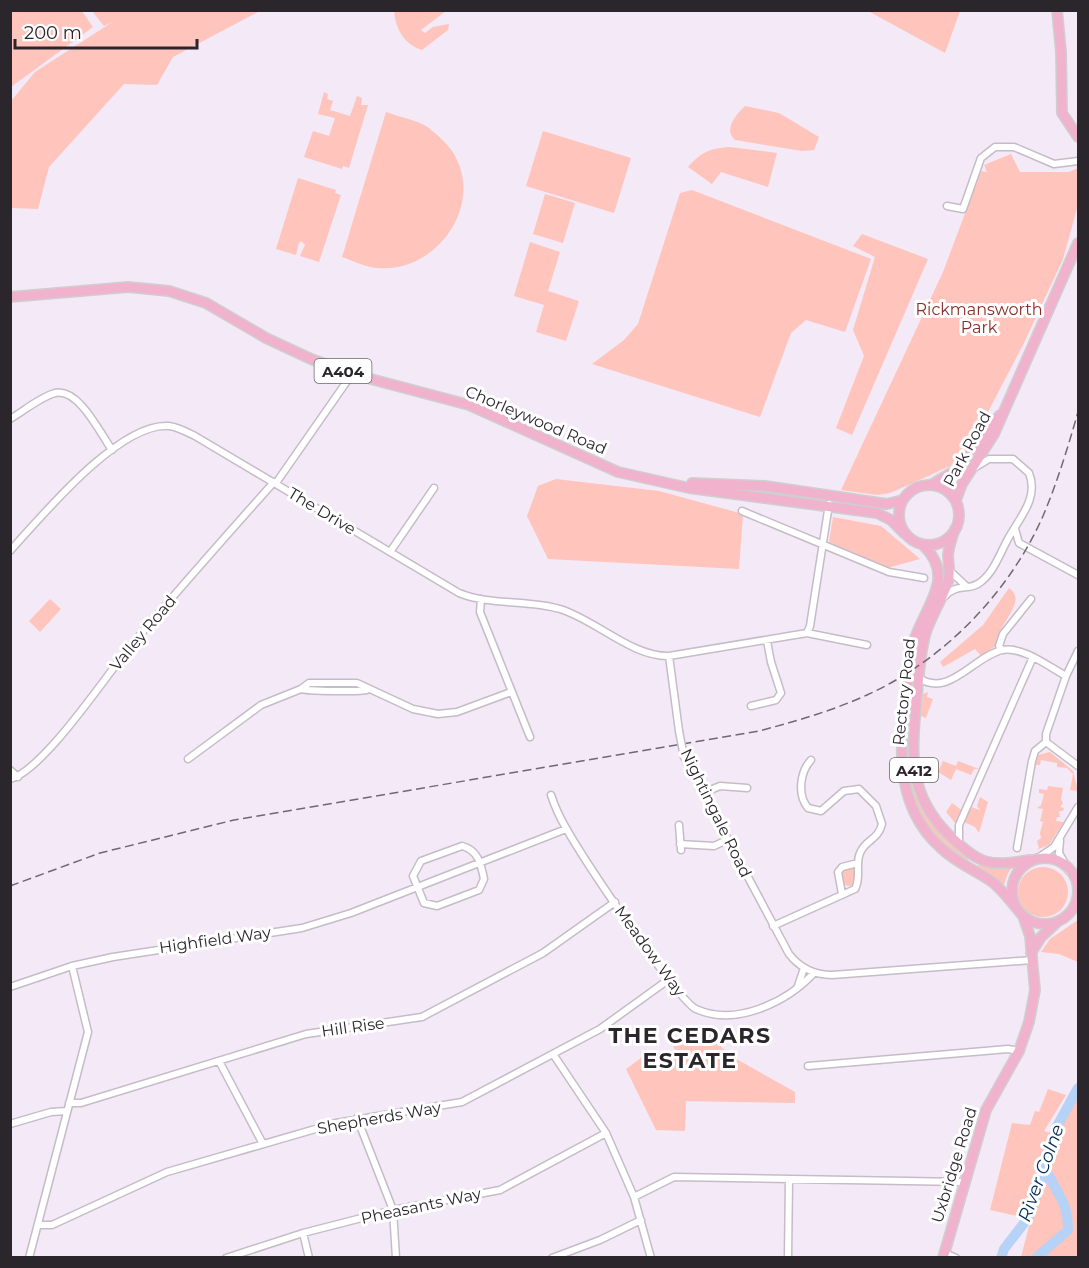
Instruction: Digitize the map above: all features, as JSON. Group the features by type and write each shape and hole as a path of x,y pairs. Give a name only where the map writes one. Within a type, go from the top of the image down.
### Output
{"main road":[{"path":"1057,10 1062,52 1062,113 1078,137"},
{"name":"Park Road","path":"956,500 965,480 985,450 1078,243"},
{"name":"Chorleywood Road","path":"10,297 128,287 168,291 206,303 266,338 310,359 352,374 469,405 618,472 675,484 765,486 830,501"},
{"name":"Park Road","path":"931,485 956,470 1003,411"},
{"path":"931,485 947,490 956,500 959,509 955,529 943,543 924,546 905,534 899,511 903,500 931,485"},
{"name":"A404","path":"830,501 887,504 903,500"},
{"name":"A404","path":"830,501 884,516 905,534"},
{"name":"Rectory Road","path":"955,529 949,548 948,583 926,633 919,678 912,762 915,780 925,806 938,824 959,844 989,864 1001,866 1034,859"},
{"name":"Rectory Road","path":"924,546 936,560 940,580 919,625 913,644 902,758 904,788 914,815 930,838 954,859 997,886 1021,913"},
{"path":"1032,956 1041,937 1056,923 1074,914 1077,900 1074,878 1057,861 1034,859 1021,868 1013,880 1012,895 1021,913 1041,923 1056,923"},
{"name":"A412","path":"1021,913 1030,936 1032,956"},
{"name":"Uxbridge Road","path":"943,1255 986,1110 1019,1051 1033,1004 1032,956"}],"street":[{"path":"948,206 963,209 981,158 995,147 1014,147 1054,164 1078,161"},
{"name":"Valley Road","path":"14,778 54,743 128,650 275,483 316,430 352,374"},
{"path":"10,419 51,394 64,393 78,400 112,450"},
{"name":"The Drive","path":"10,551 74,483 112,450 134,435 170,426 195,436 459,593 481,599 559,608 640,650 669,656"},
{"path":"936,607 952,589 978,584 987,576 1024,516 1031,494 1031,479 1024,466 1010,458 990,459 980,464 965,480"},
{"path":"390,552 434,488"},
{"path":"807,633 830,501"},
{"path":"742,511 889,572 924,578"},
{"path":"1015,529 1019,543 1078,575"},
{"path":"950,570 966,586"},
{"path":"481,599 480,612 530,737"},
{"path":"1002,650 999,646 1003,634 1031,599"},
{"path":"669,656 807,633 867,645"},
{"path":"751,706 774,701 781,695 780,683 771,662 767,640"},
{"path":"919,678 929,685 940,684 1002,650 1033,657 1066,676"},
{"path":"1017,848 1035,751 1046,742 1066,676 1078,651"},
{"name":"Nightingale Road","path":"669,656 684,757 773,926 789,954 804,968 814,973 832,975 1032,956"},
{"path":"959,844 959,825 1033,657"},
{"path":"188,759 261,705 301,689 309,683 357,683 367,690 413,709 438,714 457,712 511,692"},
{"path":"1046,742 1078,766"},
{"path":"773,926 853,891 858,884 858,862 862,849 872,842 880,829 879,811 863,792 854,788 844,791 825,809 816,811 808,808 803,798 802,782 811,760"},
{"path":"10,770 14,778"},
{"path":"703,793 720,786 747,788"},
{"name":"Meadow Way","path":"551,795 566,829 668,980 692,1007 719,1015 743,1013 784,997 805,983 814,973"},
{"path":"1034,859 1054,847 1078,807"},
{"path":"679,825 681,847 714,846 727,840"},
{"name":"Highfield Way","path":"10,987 72,966 165,947 302,928 351,913 566,829"},
{"path":"1060,839 1059,853 1074,878"},
{"path":"465,846 473,850 480,864 484,879 479,890 437,906 422,901 413,874 418,862 465,846"},
{"path":"842,894 838,872 842,867 858,862"},
{"name":"Hill Rise","path":"69,1103 81,1103 306,1034 422,1017 543,953 615,902"},
{"path":"29,1257 88,1032 72,966"},
{"path":"798,986 804,968"},
{"name":"Shepherds Way","path":"38,1225 52,1225 167,1172 263,1144 357,1118 462,1102 600,1029 668,980"},
{"path":"808,1066 1008,1049 1019,1051"},
{"path":"553,1054 606,1133 634,1197 651,1257"},
{"path":"219,1061 263,1144"},
{"path":"10,1124 51,1112 67,1112"},
{"path":"357,1118 393,1210 396,1257"},
{"name":"Pheasants Way","path":"226,1257 303,1233 393,1210 500,1190 606,1133"},
{"path":"634,1197 674,1177 964,1182"},
{"path":"788,1257 789,1179"},
{"path":"552,1257 600,1240 641,1220"},
{"path":"303,1233 309,1257"},
{"name":"Uxbridge Road","path":"943,1255 956,1257"}],"green space":[{"path":"11,11 82,11 93,27 11,87"},
{"path":"92,11 260,11 173,57 157,85 124,84 49,167 38,209 11,208 11,101 35,72 114,21 104,26"},
{"path":"394,11 446,11 421,30 425,33 433,27 449,24 448,30 422,50 410,44 402,35"},
{"path":"868,11 960,11 945,53"},
{"path":"324,92 328,94 327,99 333,101 330,110 350,116 357,96 362,98 361,105 368,105 349,168 343,166 342,169 304,157 313,131 329,136 335,118 318,114"},
{"path":"745,106 779,113 819,137 814,150 802,151 735,140 730,131 732,122"},
{"path":"386,112 425,125 444,142 452,151 461,171 463,192 459,213 450,232 436,248 419,260 399,267 377,268 342,257"},
{"path":"543,131 631,158 614,213 526,186"},
{"path":"730,147 777,153 768,187 721,172 712,184 688,167 707,152"},
{"name":"Rickmansworth Park","path":"1011,154 1020,172 1069,172 1078,168 1078,205 1063,259 1023,345 980,427 952,465 890,493 877,495 841,490 943,272 981,171 987,172 984,165"},
{"path":"298,178 336,190 335,193 341,195 319,262 300,256 305,245 301,241 296,255 276,249"},
{"path":"692,190 871,259 845,332 806,320 791,333 760,417 592,364 624,340 638,324 680,193"},
{"path":"545,194 575,203 563,243 533,234"},
{"path":"862,234 928,259 852,435 836,428 864,356 853,330 875,257 853,246"},
{"path":"530,242 560,252 548,291 579,301 566,341 536,332 544,305 514,296"},
{"path":"556,479 659,491 743,514 739,569 548,559 527,516 538,486"},
{"path":"833,517 881,526 920,559 887,568 838,549 829,542"},
{"path":"1009,588 1014,594 1014,607 997,638 996,646 981,656 975,649 943,667 940,662 983,625"},
{"path":"50,599 61,609 40,632 29,621"},
{"path":"928,692 927,697 933,699 926,718 921,716 923,694"},
{"path":"1050,752 1073,771 1078,791 1070,790 1073,774 1067,768 1057,767 1057,763 1041,760 1040,765 1035,765 1038,755"},
{"path":"905,760 916,796 927,815 948,838 973,858 961,862 942,847 913,809"},
{"path":"943,761 956,766 958,761 979,769 974,769 971,775 956,769 951,780 938,772"},
{"path":"1048,786 1063,788 1061,799 1063,803 1060,807 1064,808 1063,811 1059,811 1060,817 1057,817 1056,821 1064,822 1049,845 1036,850 1039,848 1037,841 1041,838 1043,822 1040,821 1043,809 1037,808 1041,805 1044,794 1039,793 1039,789 1047,790"},
{"path":"980,797 988,802 979,833 975,827 964,822 971,807 980,810 977,806"},
{"path":"952,803 963,811 956,824 946,812"},
{"path":"984,865 999,869 1013,865 1003,889 972,866"},
{"path":"1043,867 1061,874 1068,892 1061,910 1043,917 1025,910 1018,892 1025,874"},
{"path":"849,868 855,871 858,877 855,883 849,886 843,883 840,877 843,871"},
{"path":"1078,920 1078,962 1059,954 1041,952 1050,939"},
{"path":"700,1027 731,1056 795,1092 795,1103 686,1101 685,1131 656,1130 626,1069 649,1052 658,1063 675,1050 673,1046"},
{"path":"1078,1081 1078,1257 1021,1257 1042,1177 1026,1218 990,1210 1012,1123 1030,1125 1035,1111 1039,1112 1048,1089 1066,1095 1044,1131 1052,1134"}],"waterway":[{"name":"River Colne","path":"1001,1258 1004,1249 1028,1218 1046,1169 1055,1130 1078,1088"},
{"path":"1036,1258 1068,1230 1064,1204 1046,1169"}],"railway":[{"path":"10,886 100,853 234,820 759,731 854,701 922,663 948,643 993,597 1012,572 1043,516 1078,412"}],"district":[{"name":"THE CEDARS ESTATE","path":"690,1048"}]}
